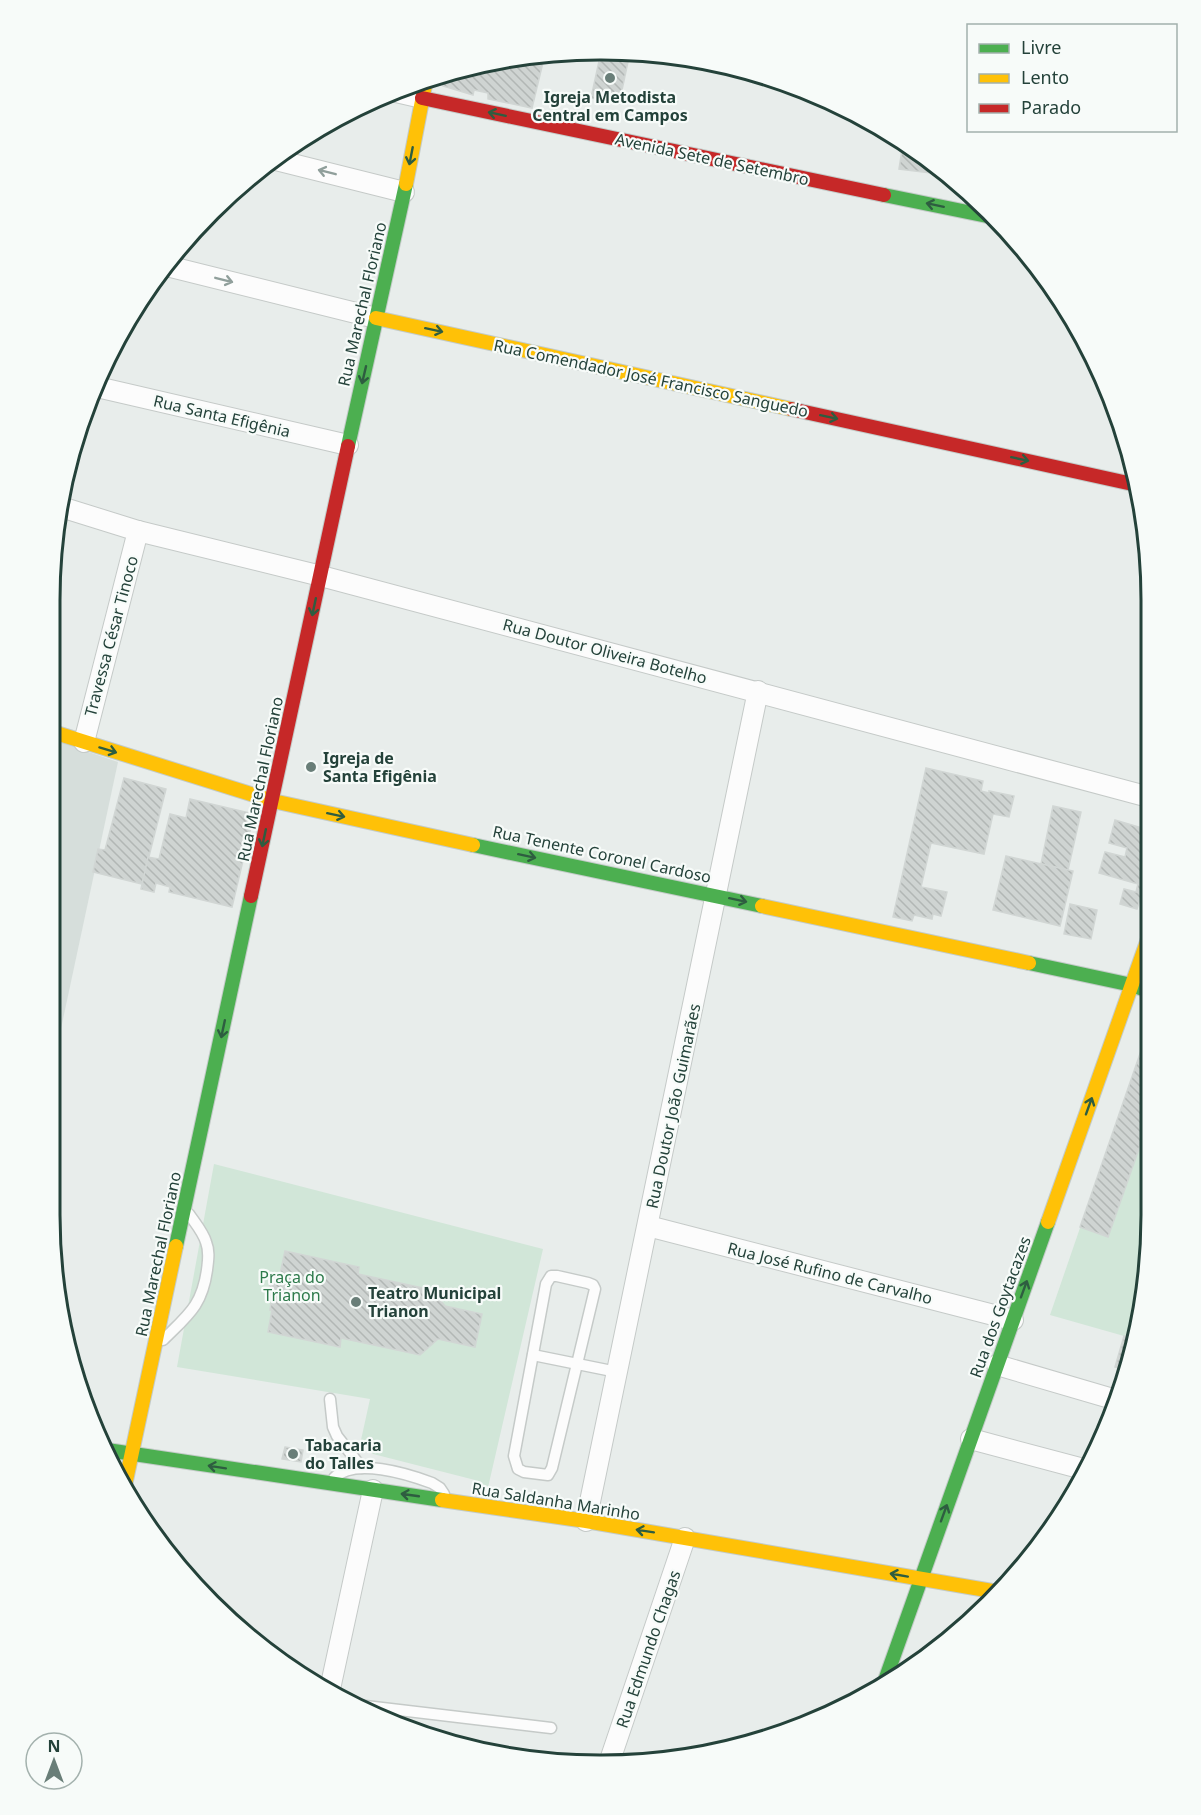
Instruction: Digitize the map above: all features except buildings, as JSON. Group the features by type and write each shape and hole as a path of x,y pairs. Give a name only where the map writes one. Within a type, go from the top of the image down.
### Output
{"main road":[{"name":"Avenida Sete de Setembro","path":"426,89 979,214"},
{"name":"Rua Marechal Floriano","path":"127,1475 404,192 424,90"},
{"name":"Rua Comendador José Francisco Sanguedo","path":"376,318 1128,483"},
{"name":"Rua Tenente Coronel Cardoso","path":"60,734 273,801 1141,988"},
{"name":"Rua dos Goytacazes","path":"887,1673 1141,959"},
{"name":"Rua Saldanha Marinho","path":"115,1451 586,1521 989,1590"}],"street":[{"path":"285,162 404,192"},
{"name":"Rua Comendador José Francisco Sanguedo","path":"175,268 376,318"},
{"name":"Rua Santa Efigênia","path":"103,389 348,445"},
{"name":"Rua Doutor Oliveira Botelho","path":"68,509 138,531 321,576 1141,795"},
{"name":"Travessa César Tinoco","path":"84,742 138,531"},
{"name":"Rua Doutor João Guimarães","path":"586,1521 758,691"},
{"name":"Rua José Rufino de Carvalho","path":"648,1226 1013,1320"},
{"path":"997,1365 1108,1398"},
{"path":"970,1439 1078,1468"},
{"path":"331,1684 373,1490"},
{"name":"Rua Edmundo Chagas","path":"612,1755 685,1538"}],"lane":[{"path":"154,1348 199,1302 204,1289 209,1256 208,1245 184,1208"},
{"path":"551,1276 593,1285 595,1289 548,1475 518,1469 514,1456 533,1355 546,1284 551,1276"},
{"path":"533,1355 618,1372"},
{"path":"330,1399 333,1427 337,1436 362,1468"},
{"path":"331,1484 341,1472 362,1468 378,1469 432,1483 440,1488 446,1501"},
{"path":"380,1708 551,1728"}],"shaded area":[{"path":"60,742 118,762 60,1033"}],"green space":[{"path":"1141,1051 1140,1250 1131,1320 1118,1368 1115,1367 1124,1336 1050,1315"},
{"name":"Praça do Trianon","path":"214,1164 543,1249 486,1496 475,1480 373,1454 361,1440 370,1399 177,1367"}],"traffic: fast":[{"path":"348,446 406,184"},
{"path":"884,195 979,214"},
{"path":"473,845 762,906"},
{"path":"176,1246 251,896"},
{"path":"1029,963 1141,988"},
{"path":"888,1672 1048,1222"},
{"path":"115,1451 442,1500"}],"traffic: slow":[{"path":"406,184 424,90"},
{"path":"376,318 791,409"},
{"path":"60,734 273,801 473,845"},
{"path":"762,906 1029,963"},
{"path":"1048,1222 1141,959"},
{"path":"127,1475 176,1246"},
{"path":"442,1500 586,1521 989,1590"}],"traffic: jam":[{"path":"422,98 884,195"},
{"path":"791,409 1128,483"},
{"path":"251,896 348,446"}],"place":[{"name":"Igreja Metodista Central em Campos","path":"610,78"},
{"name":"Igreja de Santa Efigênia","path":"311,767"},
{"name":"Teatro Municipal Trianon","path":"356,1302"},
{"name":"Tabacaria do Talles","path":"293,1454"}]}
